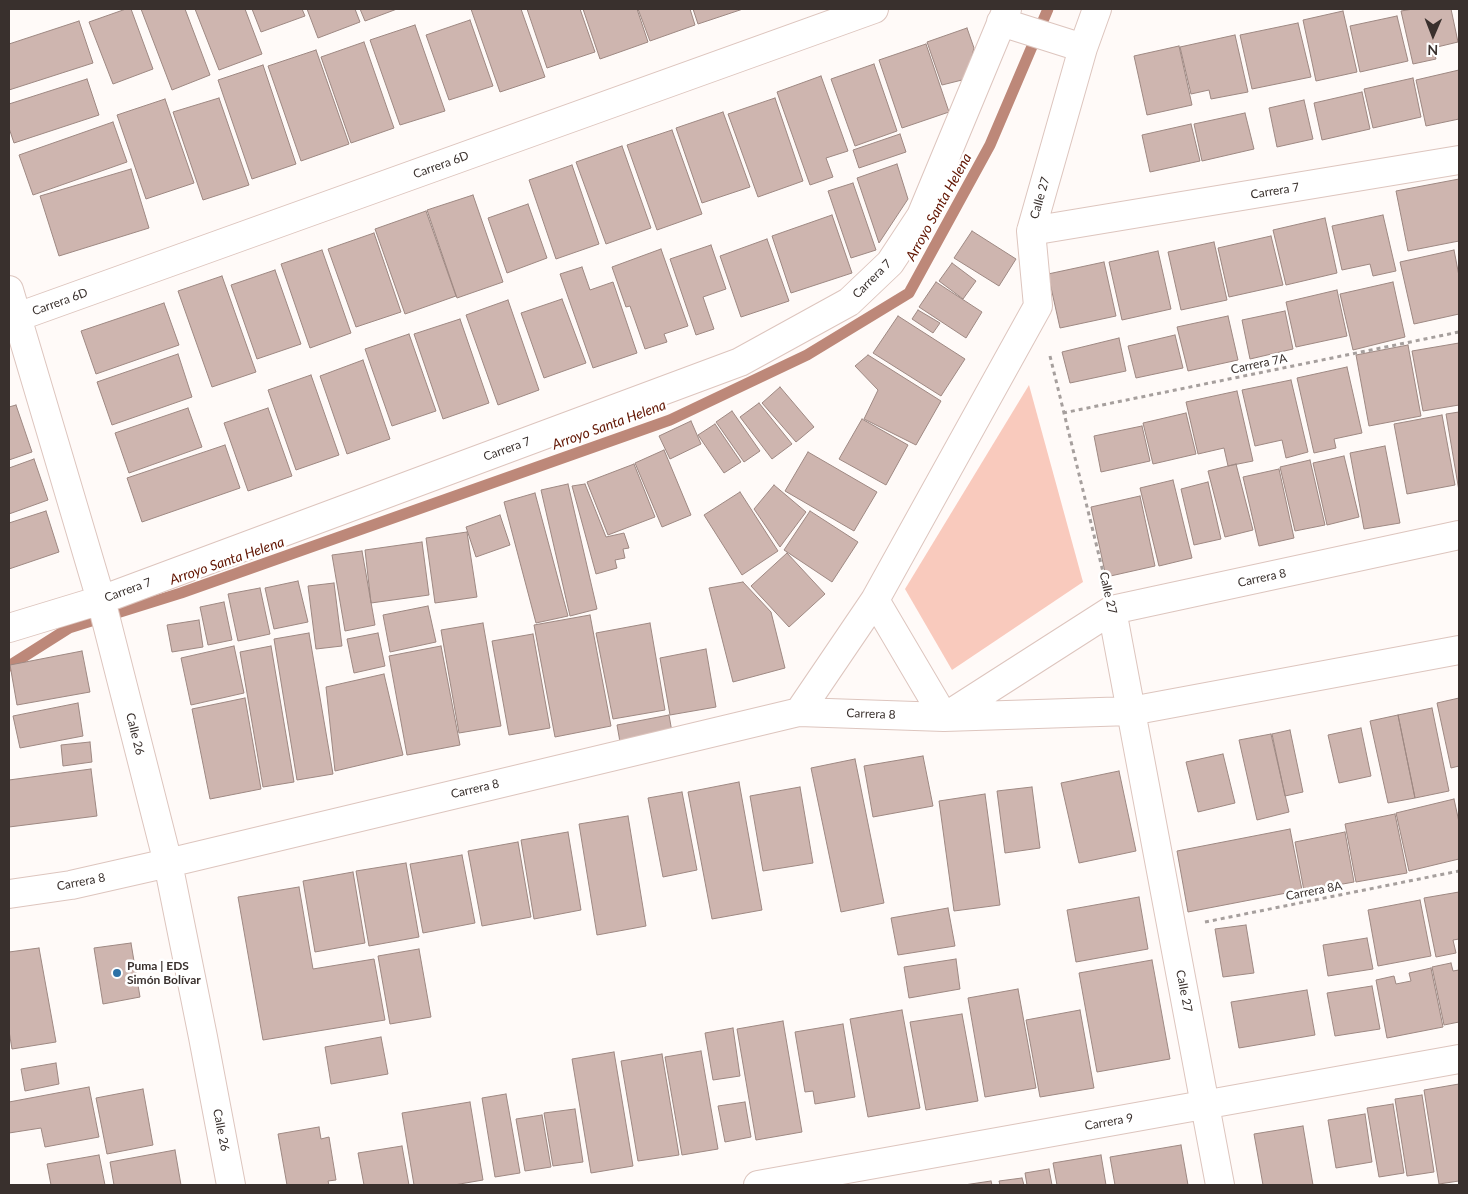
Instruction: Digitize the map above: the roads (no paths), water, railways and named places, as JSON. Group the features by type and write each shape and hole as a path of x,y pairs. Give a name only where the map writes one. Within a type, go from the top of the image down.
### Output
{"street":[{"name":"Carrera 6D","path":"13,319 874,9"},
{"name":"Calle 27","path":"875,600 1038,306 1031,231 1072,44 1097,9"},
{"path":"1010,20 1072,44"},
{"name":"Carrera 7","path":"9,628 101,600 740,362 849,302 890,263 921,216 1010,20"},
{"name":"Carrera 7","path":"1031,231 1459,160"},
{"name":"Calle 26","path":"9,290 13,319 101,600 168,863 231,1185"},
{"name":"Carrera 8","path":"944,717 1112,610 1459,535"},
{"path":"799,712 875,600 944,717"},
{"name":"Calle 27","path":"1112,610 1220,1185"},
{"name":"Carrera 8","path":"9,894 71,885 168,863 799,712 944,717 1131,710 1459,650"},
{"name":"Carrera 9","path":"758,1185 1459,1059"}],"waterway":[{"name":"Arroyo Santa Helena","path":"9,666 69,628 181,593 670,420 807,355 909,293 990,145 1048,9"}],"place":[{"name":"Puma | EDS Simón Bolívar","path":"117,973"}]}
